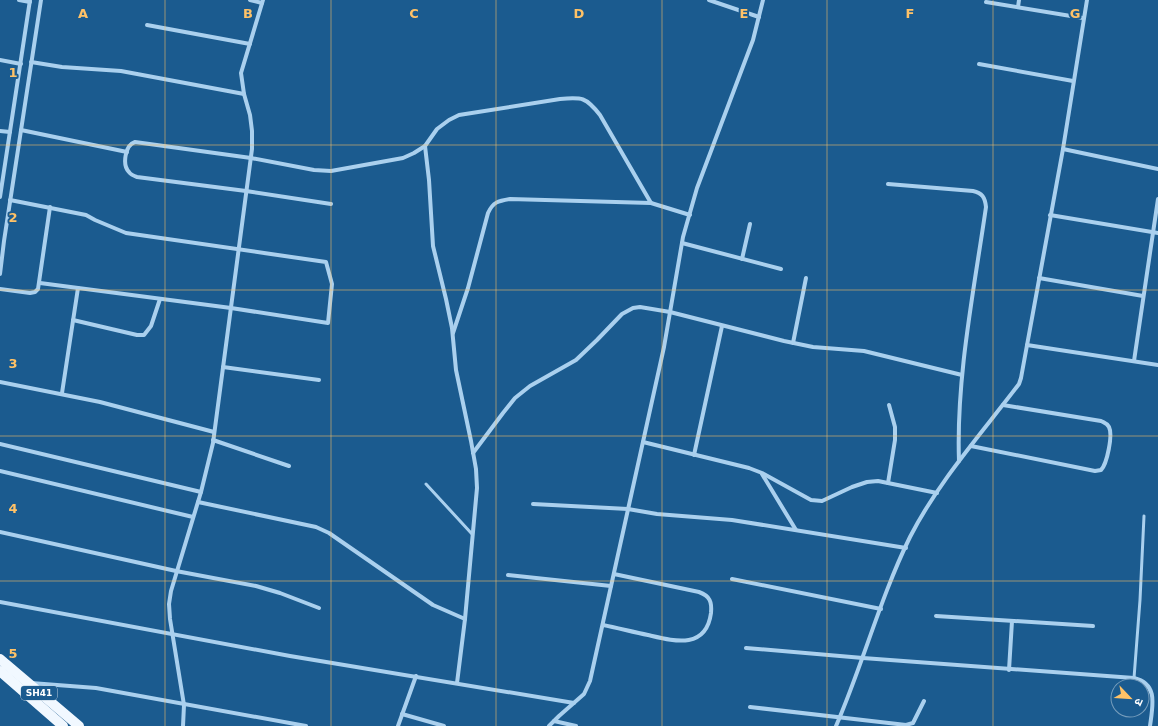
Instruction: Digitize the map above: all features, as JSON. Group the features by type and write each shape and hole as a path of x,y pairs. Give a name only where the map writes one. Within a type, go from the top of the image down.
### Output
{"main road":[{"name":"SH41","path":"0,659 79,726"},
{"name":"SH41","path":"0,671 63,726"}],"street":[{"path":"0,197 30,1 19,0"},
{"path":"0,274 41,0"},
{"path":"182,726 184,705 172,634 169,604 176,571 202,492 213,440 239,249 251,158 252,131 241,73 263,2 250,0"},
{"path":"709,0 759,17"},
{"path":"549,726 584,694 590,681 664,347 682,243 698,188 753,40 763,0"},
{"path":"1018,7 1019,0"},
{"path":"836,726 863,658 891,579 911,537 937,493 959,461 1019,384 1024,366 1063,149 1087,0"},
{"path":"986,2 1083,18"},
{"path":"147,25 250,44"},
{"path":"0,60 21,64"},
{"path":"31,62 62,67 121,71 244,94"},
{"path":"980,64 1073,81"},
{"path":"331,204 137,177 128,172 125,165 127,152 129,146 135,142 251,158 314,170 331,171 403,158 425,146 437,130 449,120 459,116 480,111 573,98 583,99 592,104 600,115 650,203"},
{"path":"21,130 127,152"},
{"path":"0,131 10,132"},
{"path":"425,146 429,180 433,246 446,299 456,370 476,469 477,488 465,619 457,683"},
{"path":"1063,149 1158,169"},
{"path":"888,184 980,192 985,199 986,207 962,375 959,461"},
{"path":"452,334 468,288 488,213 492,205 497,201 510,199 650,203 690,215"},
{"path":"1134,361 1156,232 1158,199"},
{"path":"10,200 86,215 126,233 326,262 332,284 328,323 231,308 40,283"},
{"path":"0,289 30,293 35,292 38,289 50,207"},
{"path":"1050,216 1156,232"},
{"path":"742,259 750,224"},
{"path":"682,243 781,269"},
{"path":"793,343 806,278"},
{"path":"1039,278 1144,296"},
{"path":"62,393 78,288"},
{"path":"73,320 137,335 144,335 151,326 160,299"},
{"path":"473,453 515,398 530,386 576,360 622,314 633,308 640,307 670,312 793,343 864,351 962,375"},
{"path":"694,455 722,326"},
{"path":"1027,345 1158,365"},
{"path":"223,367 319,380"},
{"path":"0,382 62,393 214,432"},
{"path":"888,483 895,440 895,427 889,405"},
{"path":"971,446 1095,471 1101,470 1104,467 1110,436 1110,428 1107,424 1101,421 1003,405"},
{"path":"213,440 289,466"},
{"path":"643,442 749,468 762,473 811,500 822,501 852,487 867,482 888,483 937,493"},
{"path":"0,444 202,492"},
{"path":"0,471 193,517"},
{"path":"762,473 796,530"},
{"path":"198,502 316,527 323,530 345,543 433,605 465,619"},
{"path":"533,504 628,509 657,514 732,520 906,548"},
{"path":"0,532 176,571 256,586 280,593 319,608"},
{"path":"603,625 669,640 684,641 696,638 705,632 711,614 711,602 707,595 614,574"},
{"path":"508,575 611,586"},
{"path":"732,579 881,608"},
{"path":"0,602 290,656 574,703"},
{"path":"936,616 1093,626"},
{"path":"1009,670 1012,621"},
{"path":"746,648 1009,670 1134,678"},
{"path":"398,726 416,676"},
{"path":"27,682 96,688 306,726"},
{"path":"1150,685 1155,693 1150,726"},
{"path":"750,707 840,716 906,725 913,723 924,701"},
{"path":"402,714 444,726"},
{"path":"554,721 576,726"}],"lane":[{"path":"426,484 472,534"},
{"path":"1134,678 1144,516"}]}
